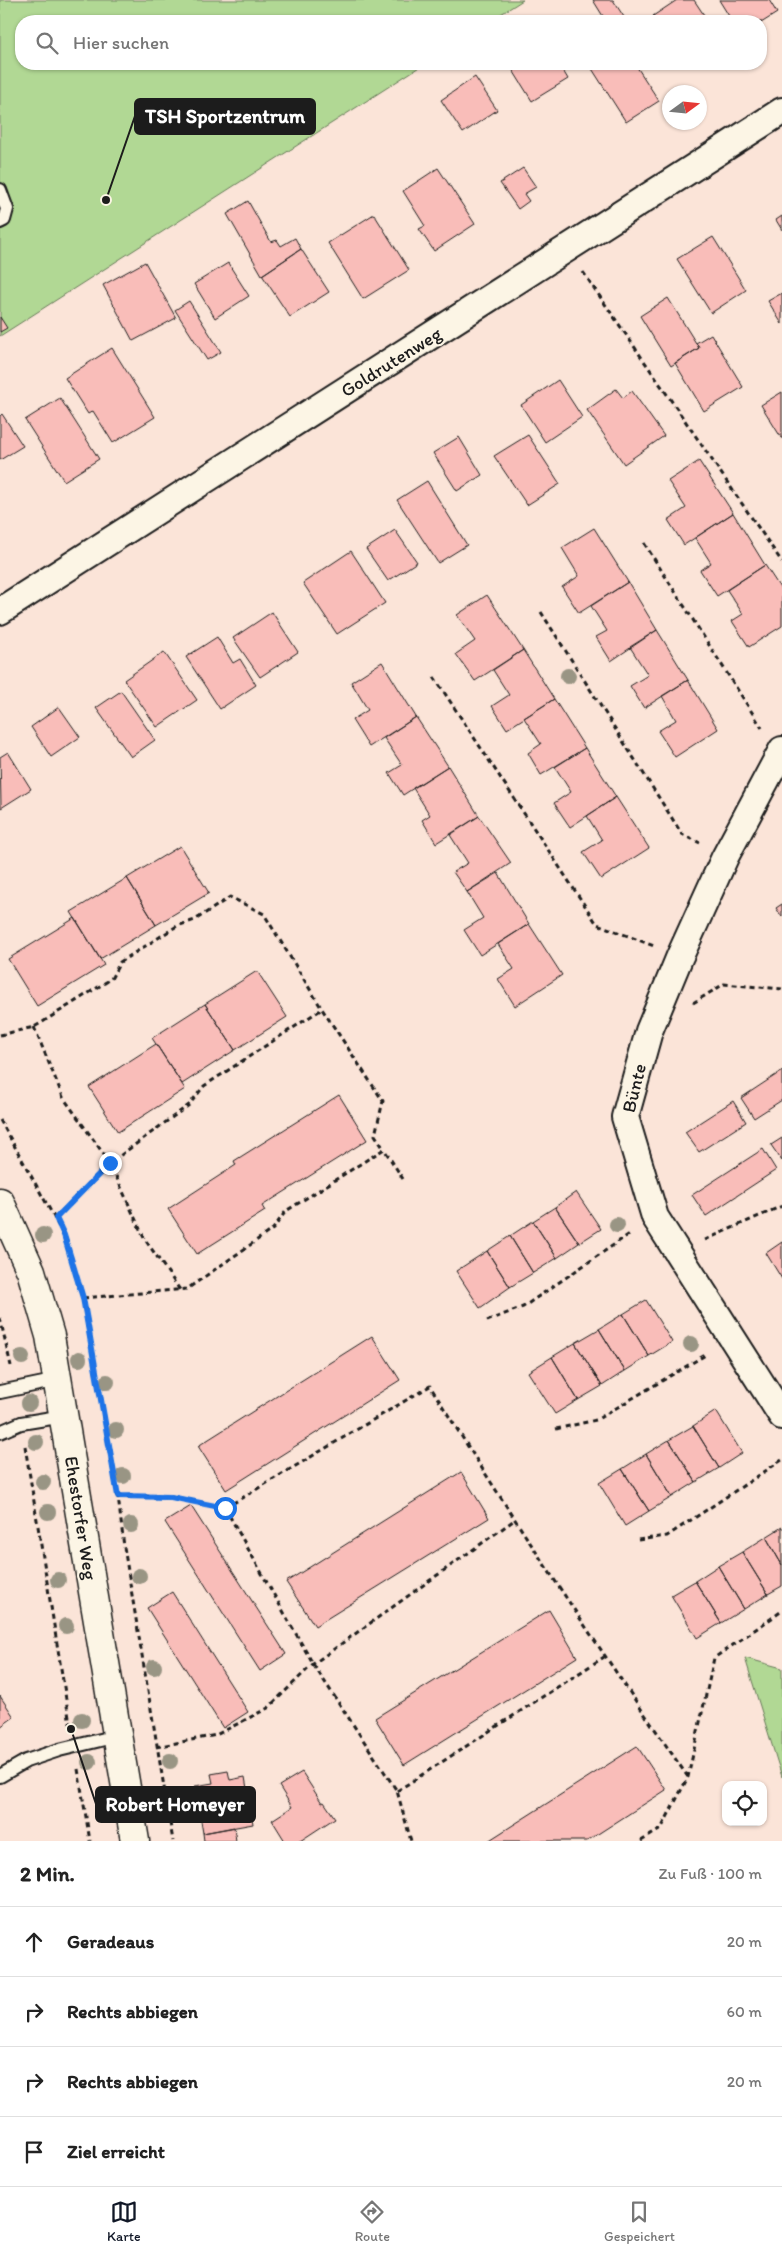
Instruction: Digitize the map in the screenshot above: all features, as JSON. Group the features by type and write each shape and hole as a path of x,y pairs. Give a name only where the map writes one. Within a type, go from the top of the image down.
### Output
{"main road":[{"name":"Ehestorfer Weg","path":"0,1202 31,1271 43,1308 58,1380 135,1841"}],"street":[{"name":"Goldrutenweg","path":"0,611 568,250 782,111"},
{"name":"Bünte","path":"780,752 725,857 680,956 649,1031 625,1117 655,1217 782,1416"}],"lane":[{"path":"0,190 7,209 4,220 0,222"},
{"path":"0,1392 58,1380"},
{"path":"0,1432 21,1423 64,1416"},
{"path":"0,1776 26,1761 74,1746 117,1736"}],"path":[{"path":"568,250 782,562"},
{"path":"644,543 780,752"},
{"path":"541,612 682,834 725,857"},
{"path":"434,677 597,924 680,956"},
{"path":"0,1035 34,1027 111,979 120,962 178,926 195,920 230,897 264,914 322,1009 383,1101 375,1135 403,1180"},
{"path":"690,1005 724,984 782,989"},
{"path":"56,1218 110,1163 190,1105 204,1086 322,1009"},
{"path":"34,1027 63,1097 110,1163 144,1238 180,1290"},
{"path":"0,1120 64,1235 83,1298 118,1496 124,1547 173,1841"},
{"path":"83,1298 187,1289 273,1229 286,1211 384,1149"},
{"path":"676,1252 782,1206"},
{"path":"487,1321 523,1307 655,1217"},
{"path":"0,1318 14,1388"},
{"path":"556,1429 596,1420 732,1339"},
{"path":"118,1496 171,1497 225,1508 430,1386 514,1521 604,1657 688,1777"},
{"path":"21,1423 90,1841"},
{"path":"638,1540 667,1536 782,1460"},
{"path":"225,1508 313,1664 397,1791 411,1841"},
{"path":"156,1747 216,1735 274,1703 313,1664 514,1521"},
{"path":"641,1841 661,1829 688,1777 714,1658 782,1611"},
{"path":"397,1791 604,1657"}],"green space":[{"path":"0,0 523,0 499,15 15,15 15,70 415,70 0,336"},
{"path":"745,1658 782,1668 782,1777"}],"building":[{"path":"593,0 613,0 623,15 602,15"},
{"path":"677,0 694,0 704,15 654,15"},
{"path":"719,0 769,0 777,13 767,19 767,15 728,15"},
{"path":"513,70 563,70 568,79 532,101"},
{"path":"593,70 639,70 659,101 626,122"},
{"path":"475,77 497,110 463,133 441,100"},
{"path":"438,168 475,224 434,251 419,229 425,226 403,191"},
{"path":"523,168 536,187 524,194 529,201 518,209 500,183"},
{"path":"248,201 271,242 277,240 281,246 295,238 301,249 262,275 227,214"},
{"path":"374,214 409,270 363,299 328,243"},
{"path":"782,216 782,230 776,220"},
{"path":"713,237 746,290 711,313 677,259"},
{"path":"301,249 329,292 290,317 262,275"},
{"path":"145,262 176,318 133,341 103,285"},
{"path":"228,263 249,296 215,318 194,284"},
{"path":"782,293 782,324 768,301"},
{"path":"668,298 699,348 671,366 640,316"},
{"path":"189,301 221,352 207,360 175,310"},
{"path":"0,317 7,328 0,332"},
{"path":"711,334 743,387 704,411 675,363 699,348 696,343"},
{"path":"112,348 155,417 113,443 93,411 88,414 65,378"},
{"path":"558,380 582,417 545,442 521,405"},
{"path":"616,389 623,398 632,391 664,436 624,464 587,410"},
{"path":"782,392 782,439 761,405"},
{"path":"60,398 99,459 64,481 25,420"},
{"path":"2,414 23,446 0,460 0,416"},
{"path":"528,435 560,484 527,505 494,456"},
{"path":"459,437 482,475 457,491 433,453"},
{"path":"699,461 733,513 684,545 668,520 686,508 668,481"},
{"path":"427,481 467,545 438,563 397,500"},
{"path":"733,513 765,565 717,596 700,570 711,563 695,538"},
{"path":"594,528 628,582 579,613 562,587 579,576 562,548"},
{"path":"395,530 417,562 388,581 366,549"},
{"path":"351,551 385,603 337,634 303,583"},
{"path":"765,565 782,591 782,626 749,647 732,621 743,614 727,590"},
{"path":"628,582 657,630 611,661 596,637 607,631 591,606"},
{"path":"487,595 523,650 475,681 456,654 475,641 457,615"},
{"path":"272,612 298,652 260,677 233,638"},
{"path":"657,630 688,680 644,708 630,686 648,675 630,647"},
{"path":"217,637 233,663 240,659 256,685 220,709 186,657"},
{"path":"523,650 554,699 507,729 492,706 509,695 493,670"},
{"path":"164,652 197,700 157,727 124,680"},
{"path":"382,662 416,717 369,747 352,720 368,710 351,682"},
{"path":"688,680 718,729 675,757 658,731 676,720 662,696"},
{"path":"121,691 155,740 131,757 96,708"},
{"path":"554,699 585,748 541,775 528,753 541,744 524,718"},
{"path":"59,707 80,737 51,757 31,727"},
{"path":"416,717 448,766 403,795 389,773 402,765 384,738"},
{"path":"585,748 616,797 570,827 554,803 571,792 555,767"},
{"path":"8,752 31,789 1,808 0,757"},
{"path":"448,766 479,816 436,843 422,820 430,815 413,788"},
{"path":"616,797 649,848 601,879 583,852 602,840 587,816"},
{"path":"479,816 511,863 467,892 453,872 468,863 450,835"},
{"path":"180,846 209,893 156,925 127,878"},
{"path":"498,873 529,924 480,955 464,930 483,918 467,892"},
{"path":"127,878 156,925 100,959 71,912"},
{"path":"782,904 782,917 776,908"},
{"path":"75,918 104,965 37,1006 8,959"},
{"path":"529,924 562,975 515,1006 498,979 514,969 498,944"},
{"path":"257,971 287,1017 235,1050 205,1004"},
{"path":"205,1004 235,1050 182,1084 152,1038"},
{"path":"156,1044 185,1089 118,1132 89,1087"},
{"path":"782,1071 782,1100 754,1118 741,1098"},
{"path":"339,1095 367,1140 262,1206 265,1211 197,1254 168,1209 236,1165 234,1161"},
{"path":"733,1101 746,1122 699,1152 685,1132"},
{"path":"782,1138 782,1161 771,1145"},
{"path":"763,1149 776,1170 706,1216 692,1195"},
{"path":"576,1192 601,1229 579,1243 555,1207"},
{"path":"555,1207 579,1243 557,1258 533,1221"},
{"path":"533,1221 557,1258 533,1273 510,1236"},
{"path":"510,1236 533,1273 510,1287 487,1251"},
{"path":"782,1242 782,1279 766,1253"},
{"path":"487,1251 510,1287 480,1308 456,1271"},
{"path":"646,1300 672,1342 649,1356 623,1314"},
{"path":"623,1314 649,1356 625,1371 599,1329"},
{"path":"599,1329 625,1371 602,1386 575,1343"},
{"path":"372,1336 400,1380 226,1490 198,1446"},
{"path":"575,1343 602,1386 578,1400 552,1357"},
{"path":"552,1357 578,1400 555,1414 528,1372"},
{"path":"716,1411 742,1453 719,1468 693,1426"},
{"path":"693,1426 719,1468 696,1482 669,1440"},
{"path":"669,1440 696,1482 672,1497 646,1454"},
{"path":"646,1454 672,1497 649,1511 622,1469"},
{"path":"622,1469 649,1511 625,1526 599,1483"},
{"path":"461,1472 489,1518 315,1626 286,1582"},
{"path":"191,1506 286,1654 260,1671 165,1522"},
{"path":"782,1527 782,1565 766,1537"},
{"path":"766,1537 782,1565 782,1586 768,1594 742,1552"},
{"path":"742,1552 768,1594 744,1609 718,1566"},
{"path":"718,1566 744,1609 721,1623 695,1581"},
{"path":"695,1581 721,1623 697,1638 671,1595"},
{"path":"172,1592 248,1712 223,1728 147,1608"},
{"path":"549,1610 577,1657 404,1765 375,1718"},
{"path":"0,1696 14,1717 0,1727"},
{"path":"637,1746 666,1790 587,1841 488,1841"},
{"path":"228,1771 230,1780 245,1777 253,1824 203,1833 195,1786 213,1783 211,1774"},
{"path":"302,1772 322,1803 324,1802 335,1818 300,1841 285,1841 272,1820 292,1807 279,1786"},
{"path":"234,1827 236,1841 204,1841 203,1833"}],"place":[{"name":"TSH Sportzentrum","path":"106,200"},
{"name":"Robert Homeyer","path":"71,1729"}],"route":[{"path":"110,1163 56,1218 64,1235 83,1298 118,1496 171,1497 225,1508"}]}
